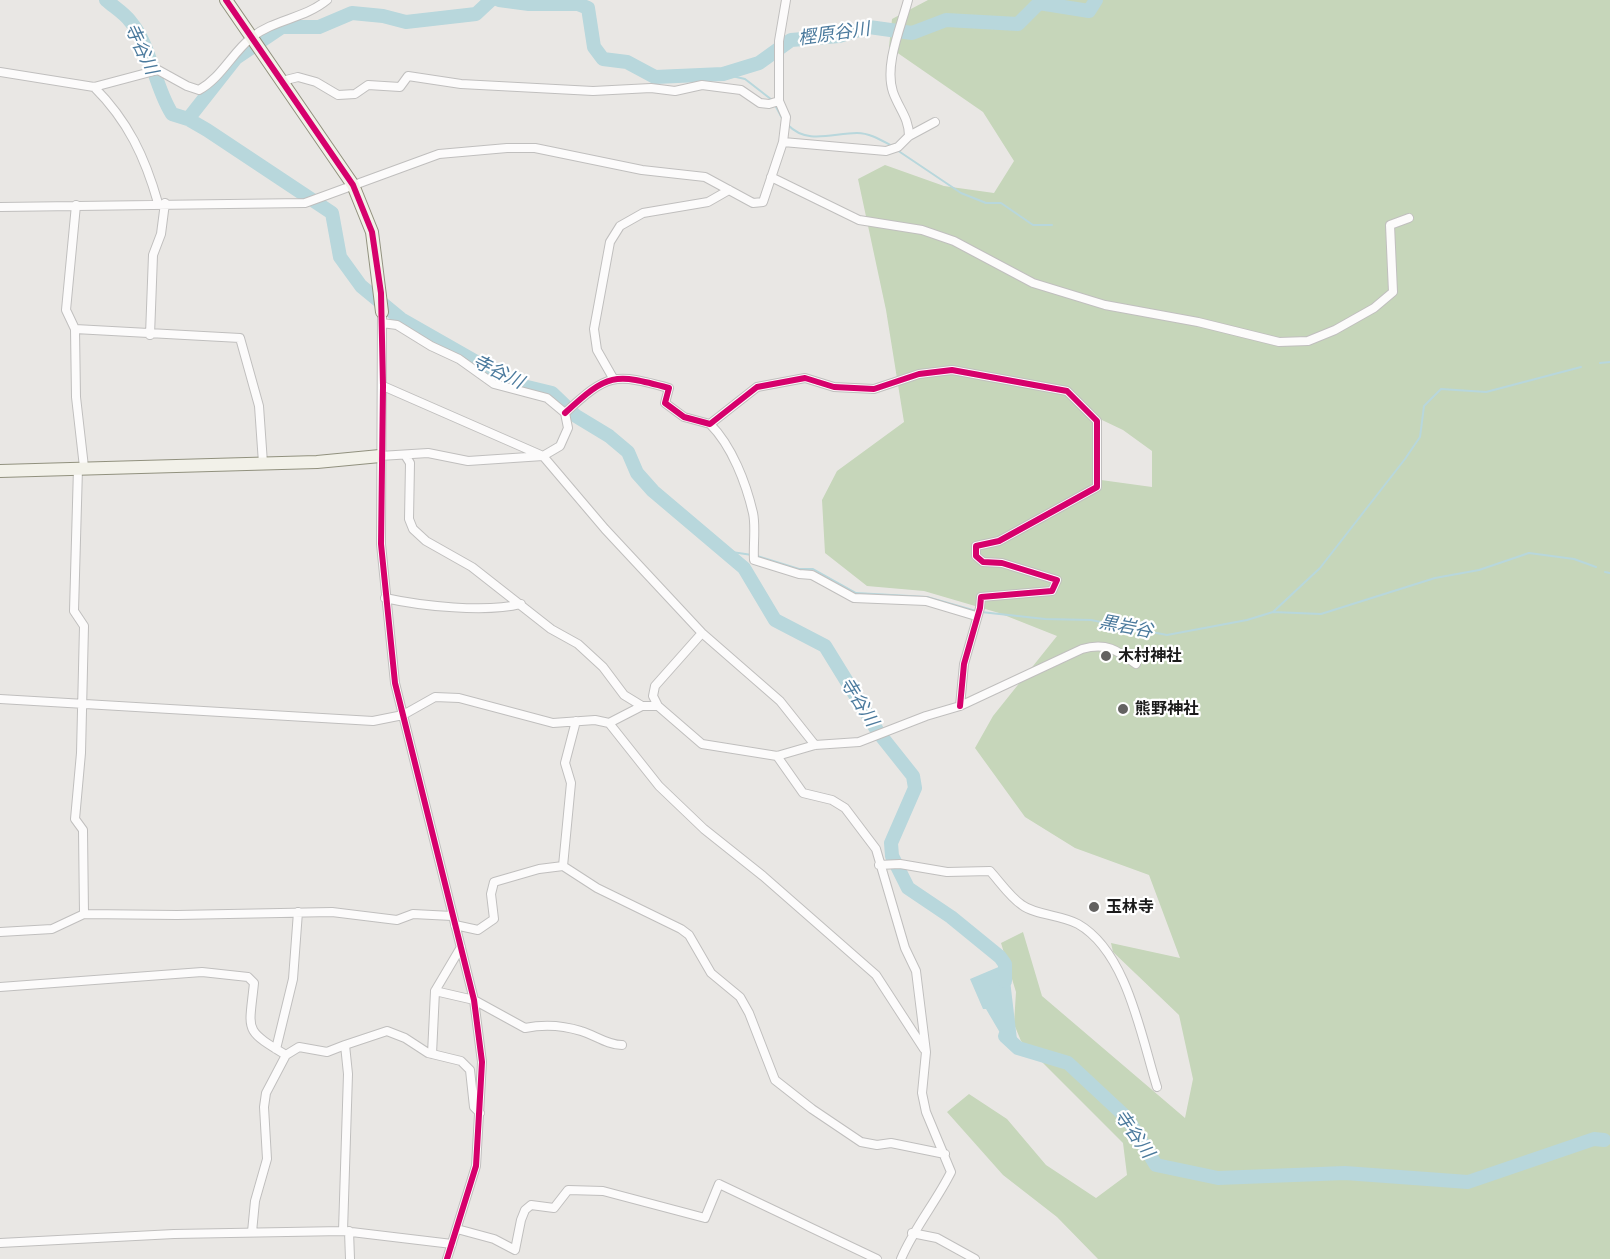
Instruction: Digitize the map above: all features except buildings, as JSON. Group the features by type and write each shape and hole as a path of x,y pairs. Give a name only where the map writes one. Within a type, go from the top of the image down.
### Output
{"street":[{"path":"226,0 353,184 372,232 381,293 383,386 380,456 385,598 395,683 474,1000 482,1062 476,1166 447,1259"},
{"path":"0,72 94,87 158,70 186,86 199,90 210,83 255,41 286,19 306,15 327,0"},
{"path":"0,207 161,203 305,203 439,154 517,148 536,148 642,170 705,177 753,203 763,202 783,142 785,122 779,101 779,41 786,0"},
{"path":"908,0 892,64 893,92 909,122 909,136"},
{"path":"282,81 298,77 316,82 338,95 355,94 368,85 400,87 408,76 461,84 593,91 651,88 675,92 702,85 741,90 760,102 769,104 779,101"},
{"path":"94,87 117,110 148,170 161,203 161,234 153,255 150,335"},
{"path":"783,142 863,151 895,148 909,136 935,122"},
{"path":"771,177 859,220 922,230 954,241 1042,286 1105,305 1198,321 1279,342 1308,341 1335,330 1374,308 1393,292 1390,225 1409,218"},
{"path":"613,378 597,350 594,329 609,242 620,226 643,213 708,202 729,190"},
{"path":"76,205 66,310 75,329 76,397 81,468 74,611 84,626 81,753 75,819 83,830 84,914"},
{"path":"0,471 43,472 81,468 317,462 398,453 405,455 428,453 468,461 543,456 560,446 568,428 565,413 547,398 495,384 459,359 431,346 382,317"},
{"path":"75,329 150,335 240,338 259,406 263,463"},
{"path":"710,424 757,387 805,378 834,387 874,389 919,374 952,370 1067,391 1097,421 1097,487 999,541 976,546 976,556 983,562 1002,563 1057,580 1052,591 981,597 964,664 960,706"},
{"path":"565,413 585,394 613,378 626,376 669,388 665,403 684,417 710,424 720,434 736,463 753,514 754,555 799,574 812,575 854,598 926,601 977,613"},
{"path":"383,386 543,456 605,529 702,633 780,701 815,745"},
{"path":"405,455 410,464 409,519 413,529 426,541 472,567 551,629 578,644 603,667 624,695 642,705 658,706"},
{"path":"385,598 407,603 500,609 521,604"},
{"path":"702,633 655,686 654,696 658,706 702,744 777,756 815,745 859,742 880,736 926,716 960,706 1082,649 1099,644 1121,653 1136,664"},
{"path":"0,699 374,721 403,715 435,697 459,698 553,723 595,720 609,723 659,786 697,822 763,876 876,975 926,1052"},
{"path":"609,723 642,705"},
{"path":"563,866 571,783 565,763 576,721"},
{"path":"777,756 803,793 832,800 845,808 876,849 905,948 916,971 926,1052 922,1093 926,1112 951,1172 941,1192 912,1233 901,1259"},
{"path":"879,865 896,864 947,872 990,871 1022,906 1063,917 1080,925 1099,940 1120,971 1157,1087"},
{"path":"0,932 52,929 84,914 177,915 298,912 332,912 397,920 413,914 453,920 478,930 494,919 491,894 494,882 539,869 563,866 597,888 689,935 711,973 740,997 775,1080 812,1109 861,1142 877,1145 891,1143 945,1154"},
{"path":"276,1049 293,979 298,912"},
{"path":"432,1054 435,991 461,947"},
{"path":"0,987 202,972 248,977 254,983 250,1022 253,1034 286,1055"},
{"path":"435,991 474,1000 525,1028 544,1024 582,1031 613,1045 622,1045"},
{"path":"252,1232 255,1201 267,1159 264,1107 266,1093 286,1055 299,1047 327,1052 387,1031 432,1054 452,1057 467,1065 474,1107 480,1113"},
{"path":"345,1045 348,1074 346,1231 350,1259"},
{"path":"457,1229 494,1239 515,1250 525,1210 531,1205 554,1208 568,1190 589,1189 705,1218 719,1184 877,1259"},
{"path":"0,1243 252,1232 346,1231 452,1244"},
{"path":"912,1233 937,1238 975,1259"}],"green space":[{"path":"928,0 1610,0 1610,1259 1098,1259 1057,1217 1003,1175 947,1112 969,1094 1007,1119 1046,1165 1096,1198 1127,1175 1123,1143 1021,1041 1014,1024 1016,992 1001,943 1023,932 1042,996 1185,1118 1193,1079 1179,1015 1113,952 1111,943 1180,958 1149,875 1075,848 1025,817 975,748 993,716 1057,636 999,613 924,591 867,586 825,553 822,500 837,471 904,422 886,310 858,179 885,165 944,186 994,193 1014,161 983,112 889,47 892,19","holes":["1102,420 1123,430 1152,451 1152,487 1101,480"]}],"water":[{"path":"1008,963 1018,1048 1006,1043 986,1009 983,1009 970,979"}],"waterway":[{"name":"寺谷川","path":"106,0 125,15 137,31 172,114 188,119 207,130 332,213 340,257 361,286 401,319 515,384 552,393 576,416 609,436 628,452 637,473 653,491 744,568 775,620 825,646 878,732 913,776 915,788 891,843 892,856 908,888 951,917 1000,957 1005,964 1005,981"},
{"name":"樫原谷川","path":"188,119 236,58 282,27 319,27 352,13 383,16 406,22 476,14 491,0"},
{"name":"樫原谷川","path":"499,0 529,4 578,4 588,8 594,47 603,59 627,62 655,77 723,74 759,63 791,40 839,36 869,27 912,33 946,20 1018,24 1039,3 1089,11 1096,0"},
{"path":"723,74 745,79 772,100"},
{"path":"775,105 782,118"},
{"path":"788,125 803,135 866,134 892,146"},
{"path":"897,150 961,193 986,203 1001,203 1033,225 1052,225"},
{"path":"1600,363 1610,362"},
{"path":"1273,612 1320,568 1405,459 1420,437 1424,406 1441,389 1486,392 1581,367"},
{"name":"黒岩谷","path":"725,551 752,555"},
{"name":"黒岩谷","path":"981,612 1045,619 1091,620 1167,635 1247,620 1273,612 1321,614 1435,578 1479,570 1529,553 1574,559 1596,567"},
{"name":"黒岩谷","path":"757,556 799,569 813,569 856,593 927,597 976,611"},
{"name":"黒岩谷","path":"1605,572 1610,573"},
{"name":"寺谷川","path":"1005,1036 1018,1048 1068,1063 1127,1118 1156,1165 1218,1178 1345,1173 1468,1182 1594,1139 1604,1140"}],"cycle path":[{"path":"226,0 353,185 372,232 381,293 383,386 381,544 395,683 474,1000 482,1062 476,1166 447,1259"},
{"path":"565,413 602,384 623,379 669,388 665,403 684,417 710,424 757,387 805,378 834,387 874,389 919,374 952,370 1067,391 1097,421 1097,487 999,541 976,546 976,556 983,562 1002,563 1057,580 1052,591 981,597 964,664 960,706"}],"place":[{"name":"木村神社","path":"1106,656"},
{"name":"熊野神社","path":"1123,709"},
{"name":"玉林寺","path":"1094,907"}]}
